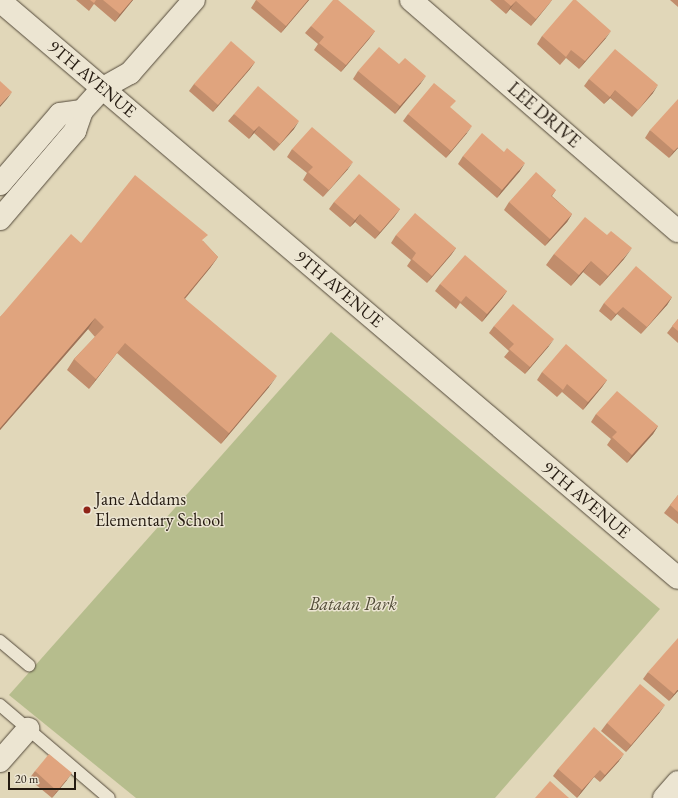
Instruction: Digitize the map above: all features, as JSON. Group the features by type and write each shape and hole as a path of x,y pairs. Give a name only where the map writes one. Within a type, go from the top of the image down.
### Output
{"street":[{"path":"0,219 75,131 82,111 102,88 130,73 194,0"},
{"name":"LEE DRIVE","path":"411,0 678,231"},
{"name":"9TH AVENUE","path":"0,1 678,578"},
{"path":"0,184 60,114 82,111"},
{"path":"0,762 28,729"},
{"path":"664,798 678,782"}],"lane":[{"path":"0,640 29,665"},
{"path":"0,705 109,798"}],"green space":[{"name":"Bataan Park","path":"331,332 660,609 495,798 136,798 9,695"}],"building":[{"path":"103,0 132,0 120,14"},
{"path":"256,0 308,0 286,26"},
{"path":"333,0 338,0 375,31 346,65 319,43 324,37 311,26"},
{"path":"504,0 552,0 536,19 516,1 511,6"},
{"path":"573,0 576,0 611,31 585,61 571,50 566,57 542,36"},
{"path":"231,41 255,62 218,105 194,84"},
{"path":"379,47 399,64 405,58 426,76 400,106 358,71"},
{"path":"615,49 658,85 638,110 615,90 610,97 589,79"},
{"path":"0,81 12,92 0,105"},
{"path":"434,83 456,101 450,107 472,126 451,151 408,114"},
{"path":"258,86 299,121 280,144 259,126 254,131 234,114"},
{"path":"678,99 678,147 674,151 650,130"},
{"path":"312,127 353,162 329,190 308,172 313,167 292,149"},
{"path":"482,133 504,152 507,148 525,163 502,190 463,156"},
{"path":"536,172 556,190 551,196 572,214 550,239 509,202"},
{"path":"359,174 400,209 380,232 360,214 355,220 334,202"},
{"path":"135,175 208,235 202,240 218,257 184,298 277,376 229,433 125,343 96,379 74,359 104,327 95,318 0,428 0,317 71,234 81,243"},
{"path":"415,213 456,248 432,276 412,259 416,253 396,235"},
{"path":"585,217 607,235 611,231 632,248 608,276 591,261 579,275 554,254"},
{"path":"465,255 507,291 487,314 466,296 461,302 440,284"},
{"path":"636,266 672,297 647,327 623,307 616,314 604,303"},
{"path":"513,304 554,339 530,367 509,349 514,344 494,326"},
{"path":"678,319 678,331 672,326"},
{"path":"566,344 607,380 588,402 567,384 563,390 542,372"},
{"path":"617,391 658,426 632,455 612,437 617,432 596,414"},
{"path":"678,495 678,512 670,505"},
{"path":"678,638 678,689 674,694 648,672"},
{"path":"640,684 665,705 631,745 607,723"},
{"path":"594,727 624,754 605,775 600,770 582,790 558,769"},
{"path":"49,754 72,773 57,791 35,771"},
{"path":"550,781 569,798 535,798"}],"place":[{"name":"Jane Addams Elementary School","path":"87,510"}]}
